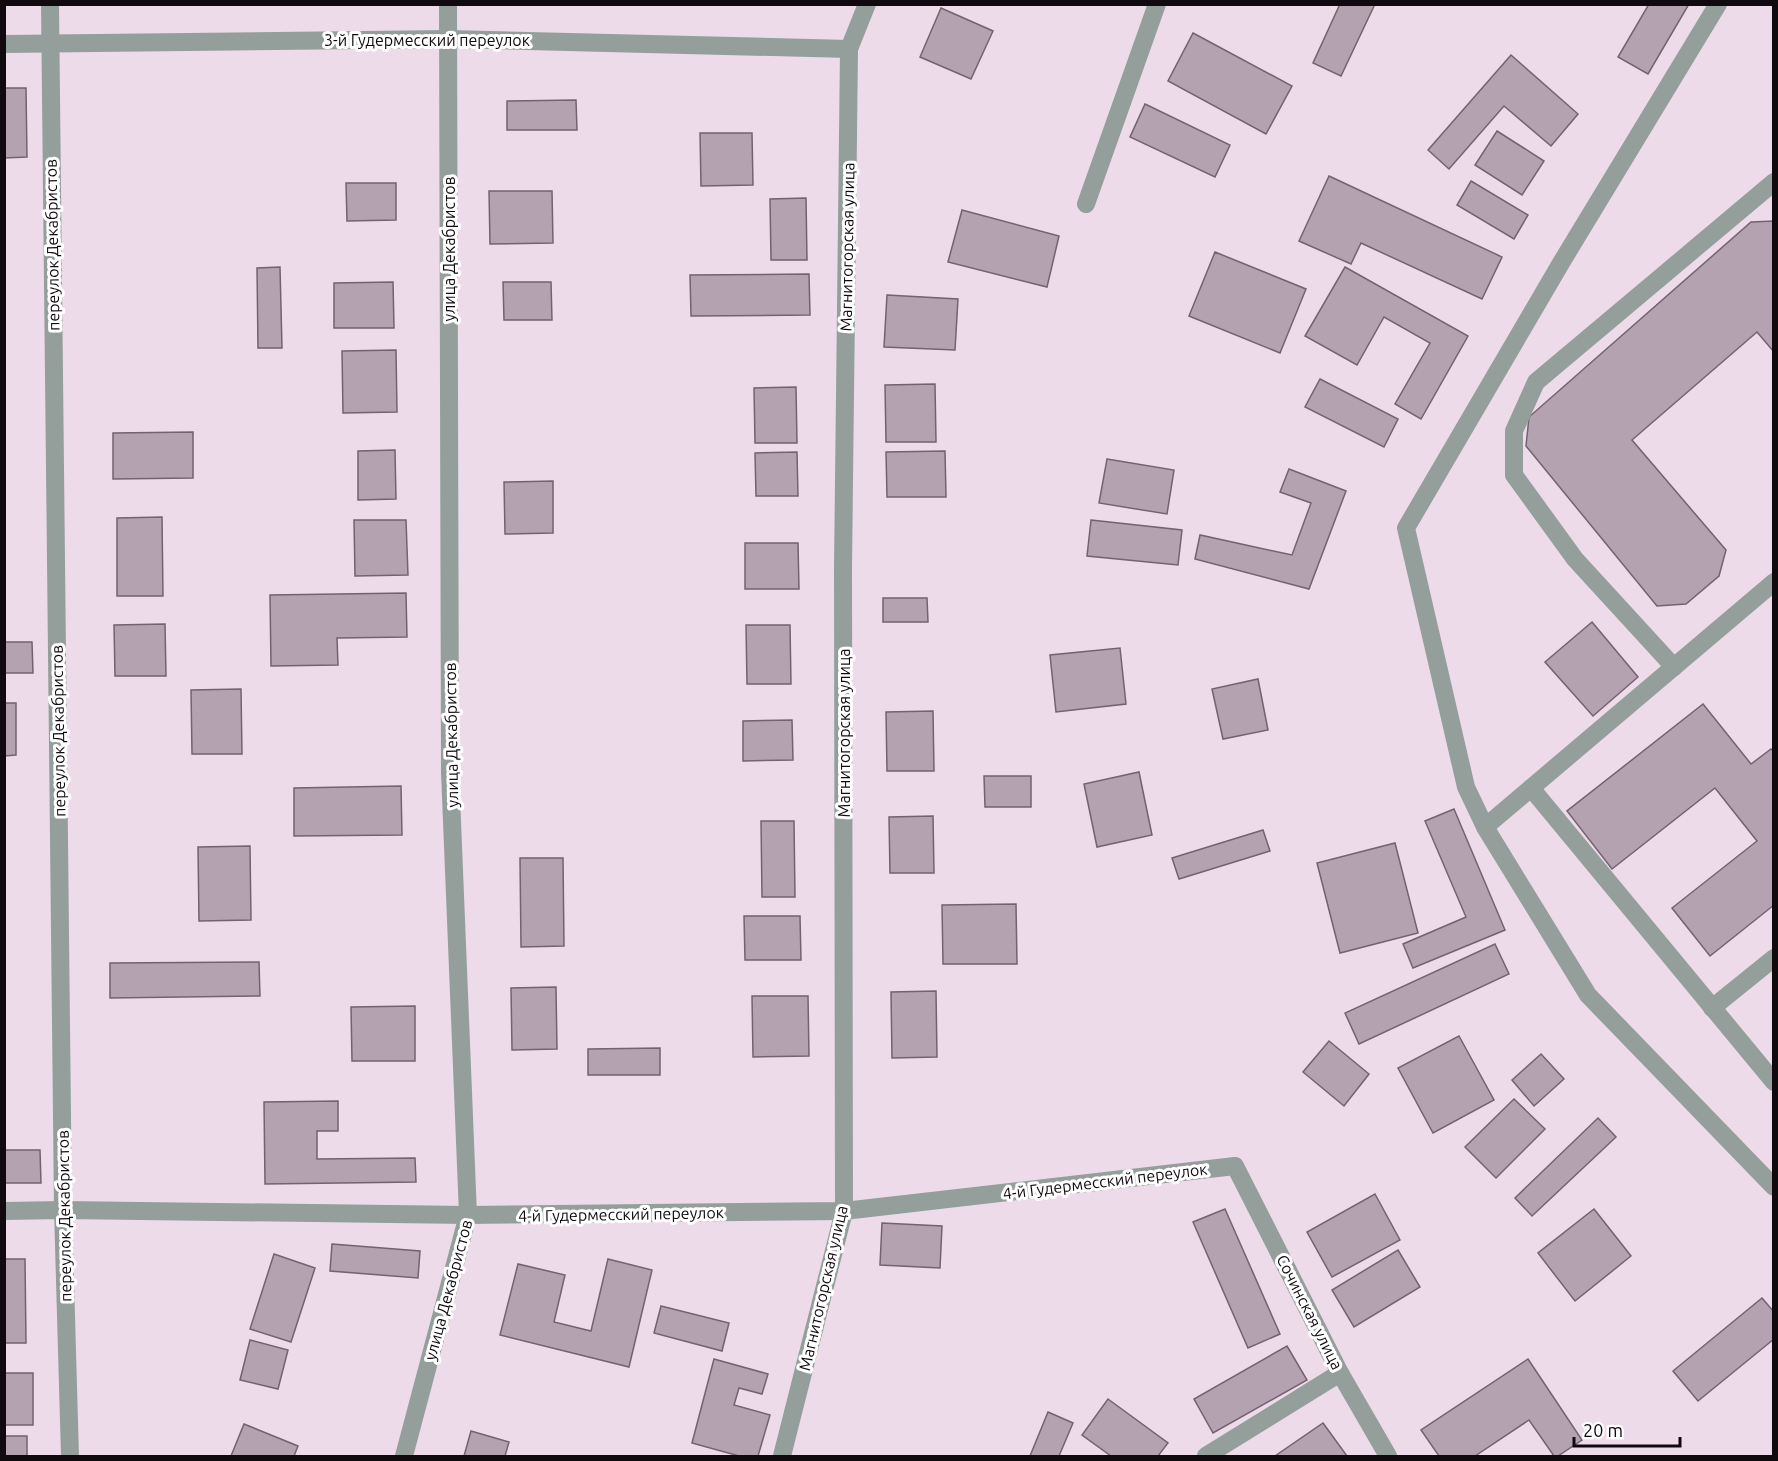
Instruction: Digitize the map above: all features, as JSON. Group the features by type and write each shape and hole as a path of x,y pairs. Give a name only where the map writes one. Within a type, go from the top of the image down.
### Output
{"street":[{"name":"переулок Декабристов","path":"50,4 63,1210 70,1456"},
{"name":"улица Декабристов","path":"404,1456 468,1215 450,772 448,4"},
{"name":"Магнитогорская улица","path":"782,1456 844,1211 843,568 849,49 867,4"},
{"path":"1086,204 1157,4"},
{"path":"1718,4 1561,263 1406,528 1466,787 1485,827 1588,995 1773,1187"},
{"name":"3-й Гудермесский переулок","path":"4,44 449,39 849,49"},
{"path":"1674,667 1575,559 1514,476 1515,431 1536,382 1773,182"},
{"path":"1485,827 1773,582"},
{"path":"1531,788 1773,1082"},
{"path":"1712,1008 1773,958"},
{"name":"4-й Гудермесский переулок","path":"4,1211 468,1215 844,1211 1235,1166"},
{"name":"Сочинская улица","path":"1235,1166 1340,1373 1388,1456"},
{"path":"1206,1456 1340,1373"}],"building":[{"path":"1340,4 1375,4 1341,76 1313,63"},
{"path":"1649,4 1689,4 1648,74 1618,57"},
{"path":"941,8 993,31 971,79 920,57"},
{"path":"1193,33 1292,86 1266,134 1168,81"},
{"path":"1511,55 1578,114 1551,146 1504,106 1449,169 1428,150"},
{"path":"4,88 26,88 27,157 4,158"},
{"path":"576,100 577,130 507,130 507,101"},
{"path":"1145,104 1230,145 1215,177 1130,137"},
{"path":"1497,131 1544,161 1522,195 1475,165"},
{"path":"700,133 752,133 753,185 701,186"},
{"path":"1329,176 1502,257 1482,299 1361,243 1351,264 1299,241"},
{"path":"1471,181 1528,215 1514,239 1457,205"},
{"path":"346,183 396,183 396,220 347,221"},
{"path":"489,191 552,191 553,243 490,244"},
{"path":"806,198 807,260 771,260 770,199"},
{"path":"962,210 1059,236 1047,287 948,262"},
{"path":"1774,221 1774,352 1757,332 1632,440 1726,550 1719,576 1686,604 1657,606 1526,446 1529,417 1751,222"},
{"path":"1215,252 1306,289 1280,353 1189,316"},
{"path":"280,267 282,348 258,348 257,268"},
{"path":"1345,267 1468,336 1421,419 1395,404 1430,343 1384,317 1357,365 1305,336"},
{"path":"809,274 810,315 691,316 690,275"},
{"path":"393,282 394,328 334,328 334,283"},
{"path":"503,282 551,282 552,320 504,320"},
{"path":"887,295 958,299 955,350 884,347"},
{"path":"396,350 397,412 343,413 342,351"},
{"path":"1320,379 1398,419 1384,447 1305,407"},
{"path":"935,384 936,442 886,442 885,385"},
{"path":"796,387 797,443 755,443 754,388"},
{"path":"193,432 193,478 113,479 113,433"},
{"path":"395,450 396,499 358,500 358,451"},
{"path":"945,451 946,497 887,497 886,452"},
{"path":"797,452 798,496 756,496 755,453"},
{"path":"1107,459 1174,470 1167,514 1099,503"},
{"path":"1289,469 1346,491 1309,589 1195,559 1200,535 1292,555 1311,503 1280,492"},
{"path":"553,481 553,533 505,534 504,482"},
{"path":"162,517 163,596 117,596 117,518"},
{"path":"354,520 406,520 408,575 355,576"},
{"path":"1091,520 1182,530 1178,565 1087,556"},
{"path":"745,543 798,543 799,589 745,589"},
{"path":"406,593 407,637 337,638 338,665 271,666 270,595"},
{"path":"883,598 927,598 928,622 883,622"},
{"path":"1592,622 1638,677 1593,716 1545,662"},
{"path":"165,624 166,676 115,676 114,625"},
{"path":"746,625 790,625 791,684 747,684"},
{"path":"4,642 32,642 33,673 4,673"},
{"path":"1120,648 1126,704 1056,712 1050,655"},
{"path":"1258,679 1268,730 1223,739 1212,689"},
{"path":"241,689 242,754 192,754 191,690"},
{"path":"4,703 16,703 16,755 4,756"},
{"path":"1703,704 1751,764 1771,749 1774,752 1774,905 1710,956 1672,908 1757,841 1715,788 1612,869 1567,811"},
{"path":"933,711 934,771 887,771 886,712"},
{"path":"792,720 793,760 743,761 743,721"},
{"path":"1139,772 1152,835 1097,847 1084,784"},
{"path":"984,776 1031,776 1031,807 985,807"},
{"path":"401,786 402,835 294,836 294,788"},
{"path":"1454,809 1505,930 1413,968 1403,944 1466,917 1425,821"},
{"path":"933,816 934,873 890,873 889,817"},
{"path":"761,821 794,821 795,897 762,897"},
{"path":"1263,830 1270,851 1179,879 1172,858"},
{"path":"1395,843 1418,933 1340,953 1317,863"},
{"path":"250,846 251,920 199,921 198,847"},
{"path":"520,858 563,858 564,946 521,947"},
{"path":"1016,904 1017,964 943,964 942,905"},
{"path":"744,916 800,916 801,960 745,960"},
{"path":"1495,944 1509,974 1359,1044 1345,1013"},
{"path":"259,962 260,996 110,998 110,963"},
{"path":"556,987 557,1049 512,1050 511,988"},
{"path":"936,991 937,1057 892,1058 891,992"},
{"path":"752,996 808,996 809,1056 753,1057"},
{"path":"415,1006 415,1061 352,1061 351,1007"},
{"path":"1459,1036 1494,1100 1433,1133 1398,1068"},
{"path":"1329,1041 1369,1074 1344,1106 1303,1072"},
{"path":"660,1048 660,1075 588,1075 588,1049"},
{"path":"1541,1054 1564,1079 1534,1106 1512,1080"},
{"path":"1514,1099 1545,1129 1496,1178 1465,1147"},
{"path":"338,1101 338,1131 317,1131 317,1159 415,1158 416,1182 265,1184 264,1102"},
{"path":"1598,1118 1616,1137 1532,1216 1515,1198"},
{"path":"4,1150 40,1150 41,1183 4,1183"},
{"path":"1375,1194 1400,1240 1332,1277 1307,1232"},
{"path":"1225,1209 1280,1334 1248,1348 1193,1222"},
{"path":"1594,1209 1631,1256 1575,1301 1538,1253"},
{"path":"882,1223 942,1226 940,1268 880,1265"},
{"path":"332,1244 420,1251 418,1278 330,1271"},
{"path":"1398,1250 1420,1287 1354,1327 1332,1290"},
{"path":"274,1254 315,1268 291,1342 250,1329"},
{"path":"4,1259 25,1259 26,1343 4,1343"},
{"path":"608,1259 652,1270 629,1367 500,1335 518,1264 565,1275 554,1322 591,1331"},
{"path":"1762,1298 1774,1312 1774,1339 1698,1401 1673,1371"},
{"path":"661,1306 729,1323 722,1351 654,1333"},
{"path":"250,1340 288,1350 278,1389 240,1380"},
{"path":"1287,1346 1307,1380 1213,1433 1194,1399"},
{"path":"714,1359 768,1374 762,1394 739,1388 734,1405 770,1415 758,1456 739,1456 692,1443"},
{"path":"1528,1359 1582,1440 1558,1456 1554,1456 1529,1420 1475,1456 1439,1456 1421,1430"},
{"path":"4,1373 33,1373 33,1425 4,1425"},
{"path":"1108,1399 1168,1443 1158,1456 1111,1456 1082,1435"},
{"path":"1048,1412 1073,1423 1059,1456 1030,1456"},
{"path":"1323,1423 1347,1456 1275,1456"},
{"path":"244,1424 298,1446 294,1456 231,1456"},
{"path":"471,1431 509,1442 505,1456 464,1456"},
{"path":"4,1436 27,1436 27,1456 4,1456"}]}
